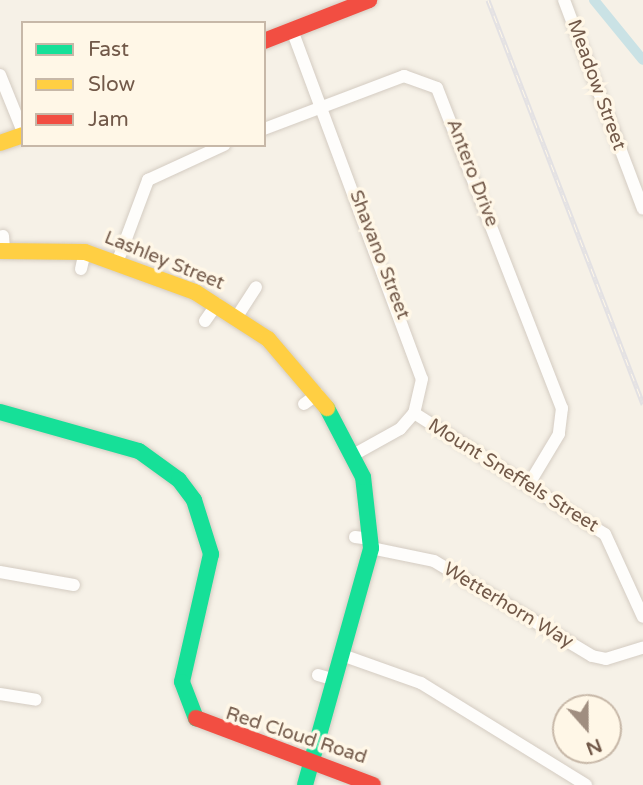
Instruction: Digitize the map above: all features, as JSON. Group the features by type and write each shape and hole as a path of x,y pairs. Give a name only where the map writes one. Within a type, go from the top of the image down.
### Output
{"street":[{"path":"266,40 369,0"},
{"name":"Meadow Street","path":"564,0 643,208"},
{"name":"Shavano Street","path":"292,30 419,361 414,413"},
{"path":"0,75 21,129"},
{"name":"Antero Drive","path":"266,128 404,76 437,88 562,408 564,436 529,484"},
{"path":"0,143 21,135"},
{"path":"117,263 139,185 156,172 220,152"},
{"name":"Lashley Street","path":"2,246 83,261 117,263 238,315 318,394 355,454 366,541 342,655 305,785"},
{"path":"238,315 256,287"},
{"path":"205,321 217,304"},
{"path":"304,404 318,394"},
{"name":"Red Cloud Road","path":"0,412 139,451 179,480 202,517 211,554 182,682 187,710 209,729 312,760 373,785"},
{"path":"355,454 383,442 414,413"},
{"name":"Mount Sneffels Street","path":"414,413 529,484 615,545 643,617"},
{"name":"Wetterhorn Way","path":"366,541 434,561 592,656 613,658 643,648"},
{"path":"0,572 74,585"},
{"path":"342,655 421,683 586,785"},
{"path":"318,675 335,680"},
{"path":"0,694 36,700"}],"waterway":[{"path":"594,0 643,60"}],"railway":[{"path":"488,0 643,404"}],"traffic: fast":[{"path":"305,785 371,548 363,477 327,408"},
{"path":"0,412 139,451 179,480 194,500 211,554 182,682 196,718"}],"traffic: slow":[{"path":"0,143 21,136"},
{"path":"0,251 85,252 195,292 268,339 327,408"}],"traffic: jam":[{"path":"266,40 369,0"},
{"path":"196,718 373,785"}]}
